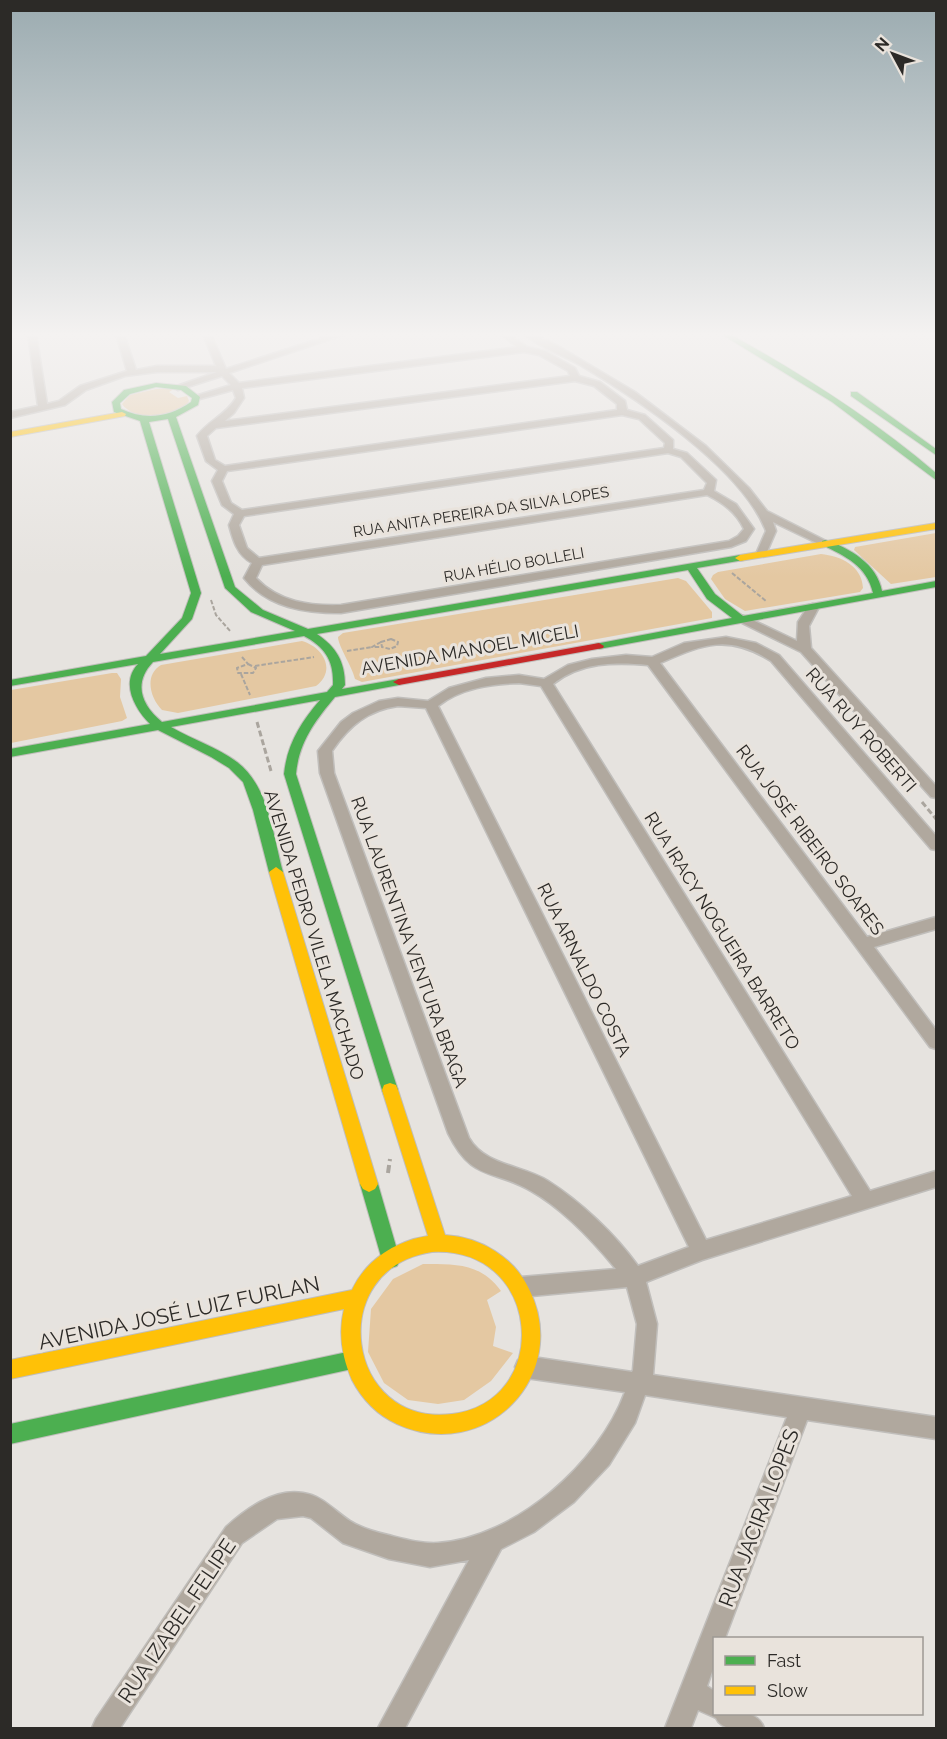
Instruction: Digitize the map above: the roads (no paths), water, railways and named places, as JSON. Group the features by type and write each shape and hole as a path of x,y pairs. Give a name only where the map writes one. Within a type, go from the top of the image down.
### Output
{"street":[{"path":"10,424 74,415"},
{"path":"10,435 92,415"},
{"path":"134,415 144,419 171,416"},
{"path":"228,415 204,432 202,436 211,461 223,468 600,415"},
{"path":"216,425 291,415"},
{"path":"635,415 642,417 670,442 668,450"},
{"path":"661,415 709,454 765,514 860,562 873,575 878,585 878,594"},
{"path":"859,415 936,477"},
{"path":"885,415 936,453"},
{"name":"AVENIDA PEDRO VILELA MACHADO","path":"171,416 230,588 247,607 306,632 329,647 339,662 339,685 300,731 288,758 290,774 439,1244"},
{"name":"AVENIDA PEDRO VILELA MACHADO","path":"144,419 196,593 186,621 137,669 133,684 136,701 146,716 171,733 217,751 235,763 249,782 391,1260"},
{"path":"223,468 217,481 224,501 240,513 668,450 684,455 712,482 708,492"},
{"name":"RUA HÉLIO BOLLELI","path":"258,562 250,578 266,593 278,600 308,608 341,609 731,544 741,540 749,529 729,501 708,492"},
{"name":"RUA ANITA PEREIRA DA SILVA LOPES","path":"258,562 708,492"},
{"path":"240,513 234,525 241,549 249,559 258,562"},
{"path":"761,554 771,531 765,514"},
{"path":"10,683 936,526"},
{"path":"691,566 705,593 740,620 805,649 936,794"},
{"name":"AVENIDA MANOEL MICELI","path":"10,753 936,585"},
{"path":"805,649 800,633 804,618 813,607"},
{"name":"RUA RUY ROBERTI","path":"652,662 676,649 726,639 753,645 775,658 936,844"},
{"path":"431,705 440,696 456,690 504,680 539,680 546,683 568,668 622,659 652,662"},
{"name":"RUA JOSÉ RIBEIRO SOARES","path":"652,662 936,1042"},
{"name":"RUA IRACY NOGUEIRA BARRETO","path":"546,683 865,1200"},
{"name":"RUA LAURENTINA VENTURA BRAGA","path":"431,705 394,701 374,706 344,727 325,751 327,773 457,1133 468,1152 485,1164 540,1186 578,1215 634,1277"},
{"name":"RUA ARNALDO COSTA","path":"431,705 701,1251"},
{"path":"863,944 936,923"},
{"path":"521,1287 634,1277 701,1251 936,1179"},
{"path":"439,1244 471,1248 506,1269 521,1287 528,1302 533,1326 531,1351 518,1382 493,1407 461,1420 443,1423 409,1419 386,1407 367,1390 352,1360 348,1329 357,1298 371,1276 391,1260 406,1252 439,1244"},
{"path":"391,1728 493,1539 529,1522 578,1486 632,1409 646,1363 647,1315 634,1277"},
{"name":"AVENIDA JOSÉ LUIZ FURLAN","path":"10,1370 357,1298"},
{"path":"10,1434 352,1360"},
{"path":"526,1367 936,1428"},
{"name":"RUA JACIRA LOPES","path":"678,1728 801,1408"},
{"name":"RUA IZABEL FELIPE","path":"105,1728 234,1535 259,1513 286,1503 315,1508 342,1530 363,1540 437,1555 493,1539"},
{"path":"692,1691 713,1705"},
{"path":"730,1715 751,1728"}]}
